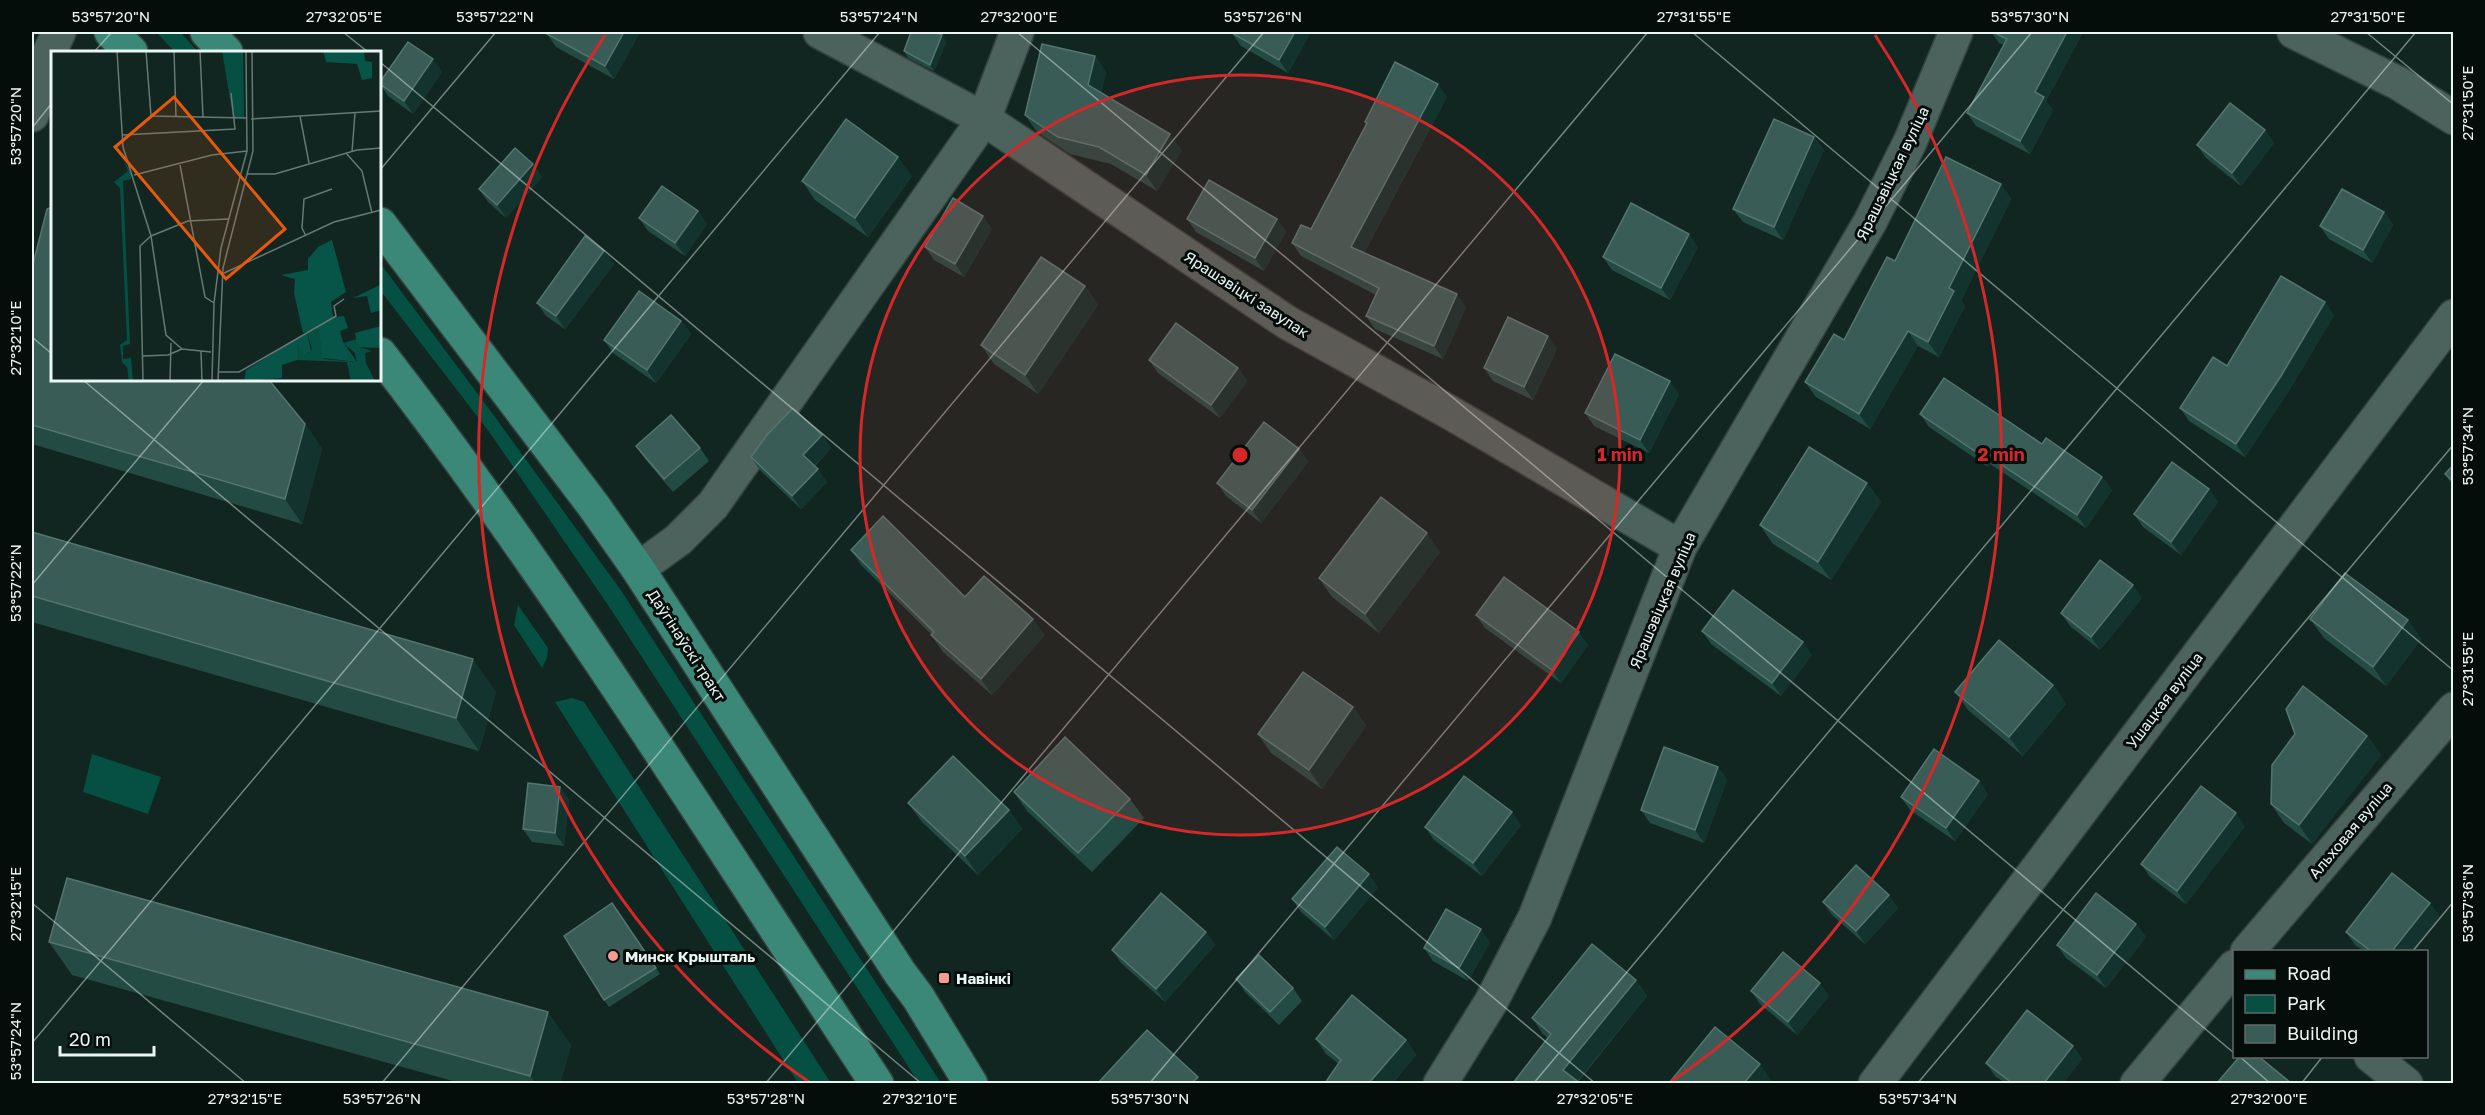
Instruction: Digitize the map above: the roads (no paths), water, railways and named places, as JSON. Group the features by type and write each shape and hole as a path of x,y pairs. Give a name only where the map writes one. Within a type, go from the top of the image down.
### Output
{"main road":[{"path":"111,32 130,51"},
{"path":"207,32 225,51"},
{"name":"Даўгінаўскі тракт","path":"381,225 586,496 638,569 900,973 918,997 971,1083"},
{"path":"381,355 472,477 592,650 877,1083"}],"street":[{"path":"32,115 45,62 59,32"},
{"name":"Ярашэвіцкі завулак","path":"820,32 984,119 1288,323 1449,412 1680,547"},
{"path":"638,569 678,540 713,505 984,119 1017,32"},
{"name":"Ярашэвіцкая вуліца","path":"1440,1083 1491,1002 1535,917 1680,547 1870,222 1910,142 1956,32"},
{"path":"2294,32 2398,83 2454,118"},
{"name":"Ушацкая вуліца","path":"1875,1083 2454,316"},
{"name":"Альховая вуліца","path":"2248,950 2454,710"},
{"path":"2137,1083 2233,969"},
{"path":"2374,1058 2406,1083"}],"place":[{"name":"Минск Крышталь","path":"613,956"},
{"name":"Навінкі","path":"944,978"}]}
